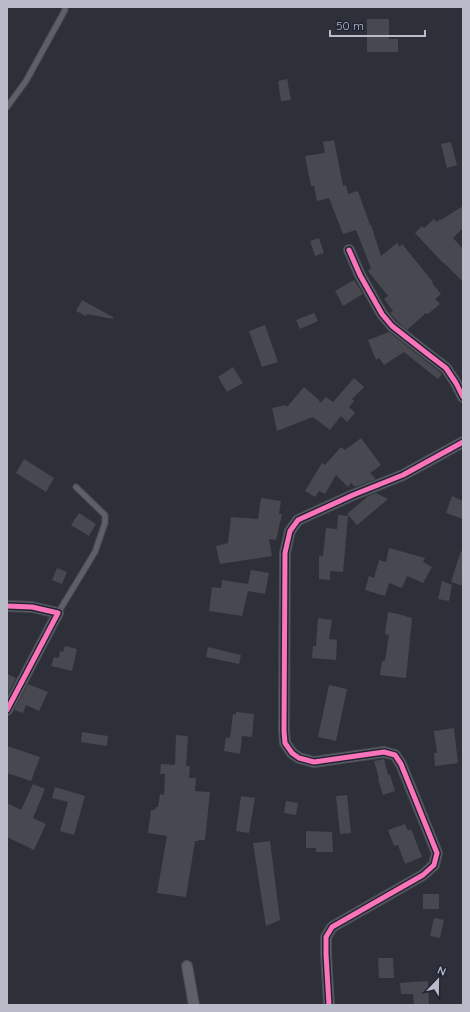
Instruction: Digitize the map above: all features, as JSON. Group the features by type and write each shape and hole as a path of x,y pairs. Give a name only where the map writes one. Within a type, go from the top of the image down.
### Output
{"street":[{"path":"349,250 360,275 382,314 392,326 446,368 463,396"},
{"path":"329,1005 326,937 332,927 423,874 434,864 437,853 401,764 395,755 384,752 314,762 299,758 292,753 285,743 285,553 290,532 298,520 353,495 403,475 463,442"},
{"path":"7,606 32,607 58,613 7,710"},
{"path":"187,966 194,1005"}],"lane":[{"path":"7,107 26,81 65,10 65,7"},
{"path":"58,613 95,552 105,523 105,515 76,487"}],"building":[{"path":"367,19 389,19 389,39 398,39 398,52 367,52"},
{"path":"287,79 291,100 281,101 278,81"},
{"path":"334,140 343,186 346,185 348,194 358,191 381,256 397,243 400,247 402,244 441,294 435,299 440,304 428,314 426,313 407,330 390,313 393,311 384,299 388,296 368,271 371,268 356,230 343,234 329,198 317,201 314,186 311,186 305,156 325,153 323,142"},
{"path":"451,142 457,165 447,168 441,144"},
{"path":"463,206 463,228 453,238 463,249 463,282 415,233 422,226 424,228 434,219 437,222"},
{"path":"319,238 324,253 315,256 310,241"},
{"path":"354,280 363,294 343,306 335,291"},
{"path":"82,300 113,317 113,319 87,314 86,316 76,311"},
{"path":"314,313 318,321 300,329 296,320"},
{"path":"265,325 278,362 262,367 249,331"},
{"path":"389,332 441,373 442,374 438,379 404,352 384,365 379,358 376,360 368,340"},
{"path":"233,367 243,383 227,392 218,377"},
{"path":"354,378 364,387 352,399 354,401 349,407 355,413 347,422 341,416 330,430 313,417 277,431 272,408 286,405 287,407 304,387 319,400 320,403 326,397 333,402"},
{"path":"361,438 381,465 370,473 376,479 355,487 351,483 348,487 336,475 325,494 319,491 315,497 305,491 322,463 325,465 341,447 345,450"},
{"path":"24,459 54,478 46,492 16,473"},
{"path":"376,493 388,499 357,525 347,514 366,497"},
{"path":"452,496 463,501 463,519 446,513"},
{"path":"261,498 281,501 279,514 282,514 276,540 269,539 272,556 220,564 216,546 228,543 231,517 258,519"},
{"path":"79,513 96,524 89,536 71,525"},
{"path":"338,515 348,516 343,572 330,571 330,580 319,579 319,556 323,556 326,528 337,529"},
{"path":"389,548 425,558 423,562 432,567 423,583 407,576 402,588 389,583 385,596 365,590 369,576 374,578 379,560 386,562"},
{"path":"461,551 463,551 463,586 451,582"},
{"path":"57,568 67,572 62,584 52,580"},
{"path":"251,570 269,573 265,594 248,591 242,616 209,611 212,587 221,588 222,580 248,584"},
{"path":"442,581 452,585 449,601 438,599"},
{"path":"388,612 412,618 406,678 380,675 382,661 385,661 389,635 385,634"},
{"path":"318,618 332,620 329,639 337,640 336,660 312,658 313,646 316,646"},
{"path":"65,646 77,649 72,671 51,666 54,657 59,658 60,651 63,652"},
{"path":"208,647 241,655 239,664 206,657"},
{"path":"7,674 16,678 7,696"},
{"path":"28,684 48,692 39,711 26,705 23,713 14,710"},
{"path":"329,685 347,689 336,741 318,737"},
{"path":"236,712 254,714 252,737 242,736 240,754 224,751 226,737 230,738 233,714 236,715"},
{"path":"454,728 458,763 435,766 434,753 437,753 434,731"},
{"path":"82,732 108,736 107,746 81,742"},
{"path":"176,735 188,736 186,766 190,766 189,778 196,778 195,791 210,792 205,840 195,841 186,897 157,893 167,836 148,833 151,810 155,810 156,807 158,807 160,794 164,795 165,774 160,774 161,764 175,765"},
{"path":"7,746 40,757 31,781 7,773"},
{"path":"384,759 388,775 390,775 395,791 383,795 374,761"},
{"path":"33,784 45,789 33,818 46,824 34,850 7,837 7,803 21,810"},
{"path":"55,787 85,796 74,835 60,831 68,802 52,798"},
{"path":"347,795 351,833 340,834 336,796"},
{"path":"241,796 255,798 249,833 236,831"},
{"path":"286,801 298,803 296,815 284,813"},
{"path":"405,824 408,831 411,829 422,857 405,864 398,845 394,846 388,830"},
{"path":"306,831 332,832 333,852 316,852 316,848 306,848"},
{"path":"270,841 280,920 266,926 253,843"},
{"path":"423,894 439,894 439,909 423,909"},
{"path":"434,918 444,920 440,938 430,936"},
{"path":"378,958 393,958 394,978 379,978"},
{"path":"428,981 429,1005 414,1005 413,994 401,994 400,983"}],"cycle path":[{"path":"349,250 360,275 382,314 392,326 446,368 463,397"},
{"path":"329,1005 326,937 332,927 423,875 434,865 437,853 401,764 395,755 384,752 314,762 299,758 292,753 285,743 285,553 290,531 298,520 353,495 403,475 463,442"},
{"path":"7,606 32,607 58,613 7,710"}]}
